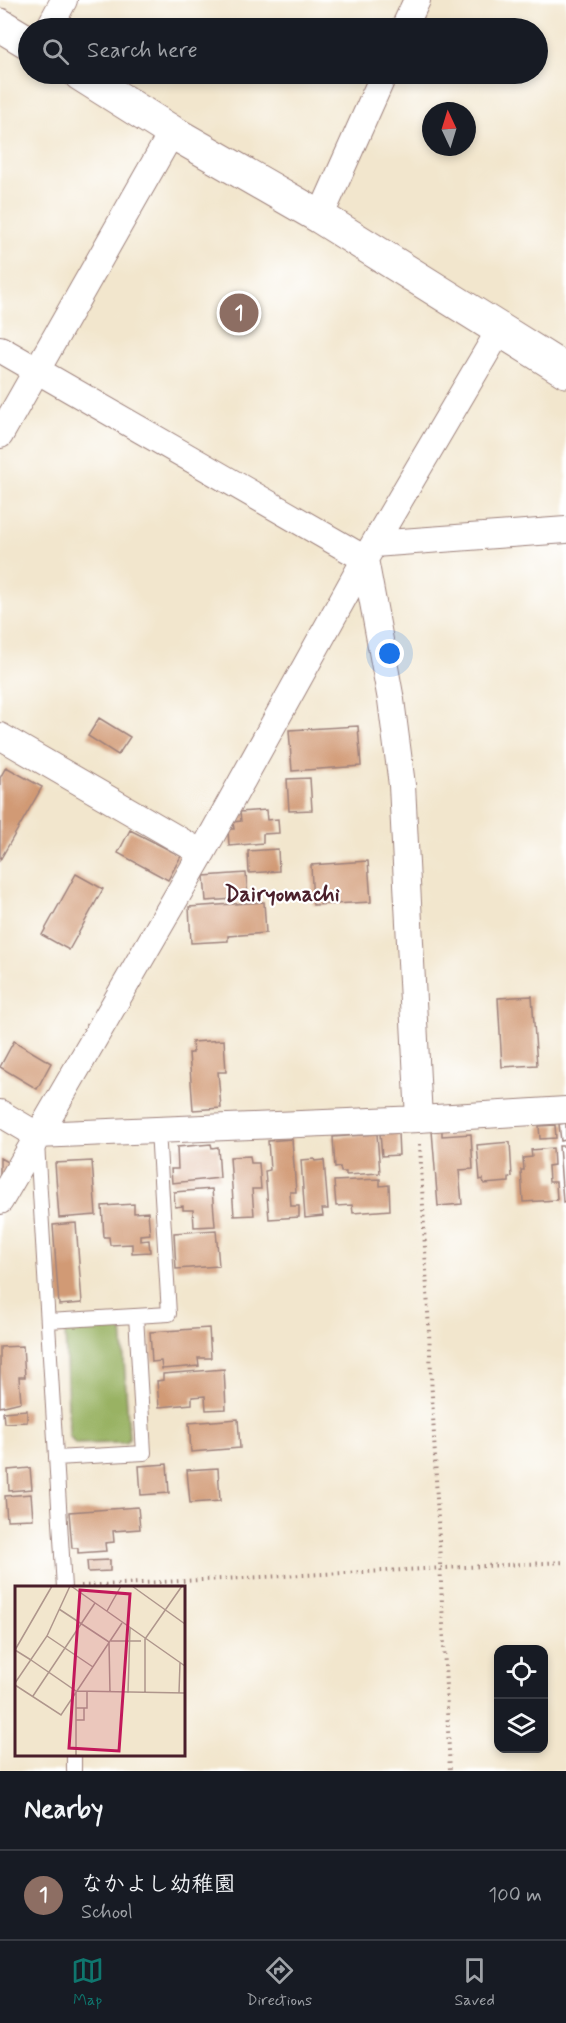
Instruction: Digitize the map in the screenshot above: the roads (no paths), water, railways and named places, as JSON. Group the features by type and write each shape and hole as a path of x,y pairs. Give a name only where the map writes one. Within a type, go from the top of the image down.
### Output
{"street":[{"path":"54,18 64,0"},
{"path":"409,18 417,0"},
{"path":"0,25 18,36"},
{"path":"96,84 172,132 320,217 566,371"},
{"path":"320,217 380,84"},
{"path":"0,435 172,132"},
{"path":"0,1201 202,853 370,551 499,331"},
{"path":"0,349 370,551 566,530"},
{"path":"370,551 402,784 419,1119"},
{"path":"0,736 202,853"},
{"path":"0,1113 37,1135 419,1119 566,1110"}],"lane":[{"path":"48,1321 169,1314 158,1130"},
{"path":"37,1135 64,1586"},
{"path":"56,1458 144,1453 136,1316"},
{"path":"74,1756 75,1771"}],"place":[{"name":"なかよし幼稚園","path":"239,313"}],"district":[{"name":"Dairyomachi","path":"282,895"}]}
